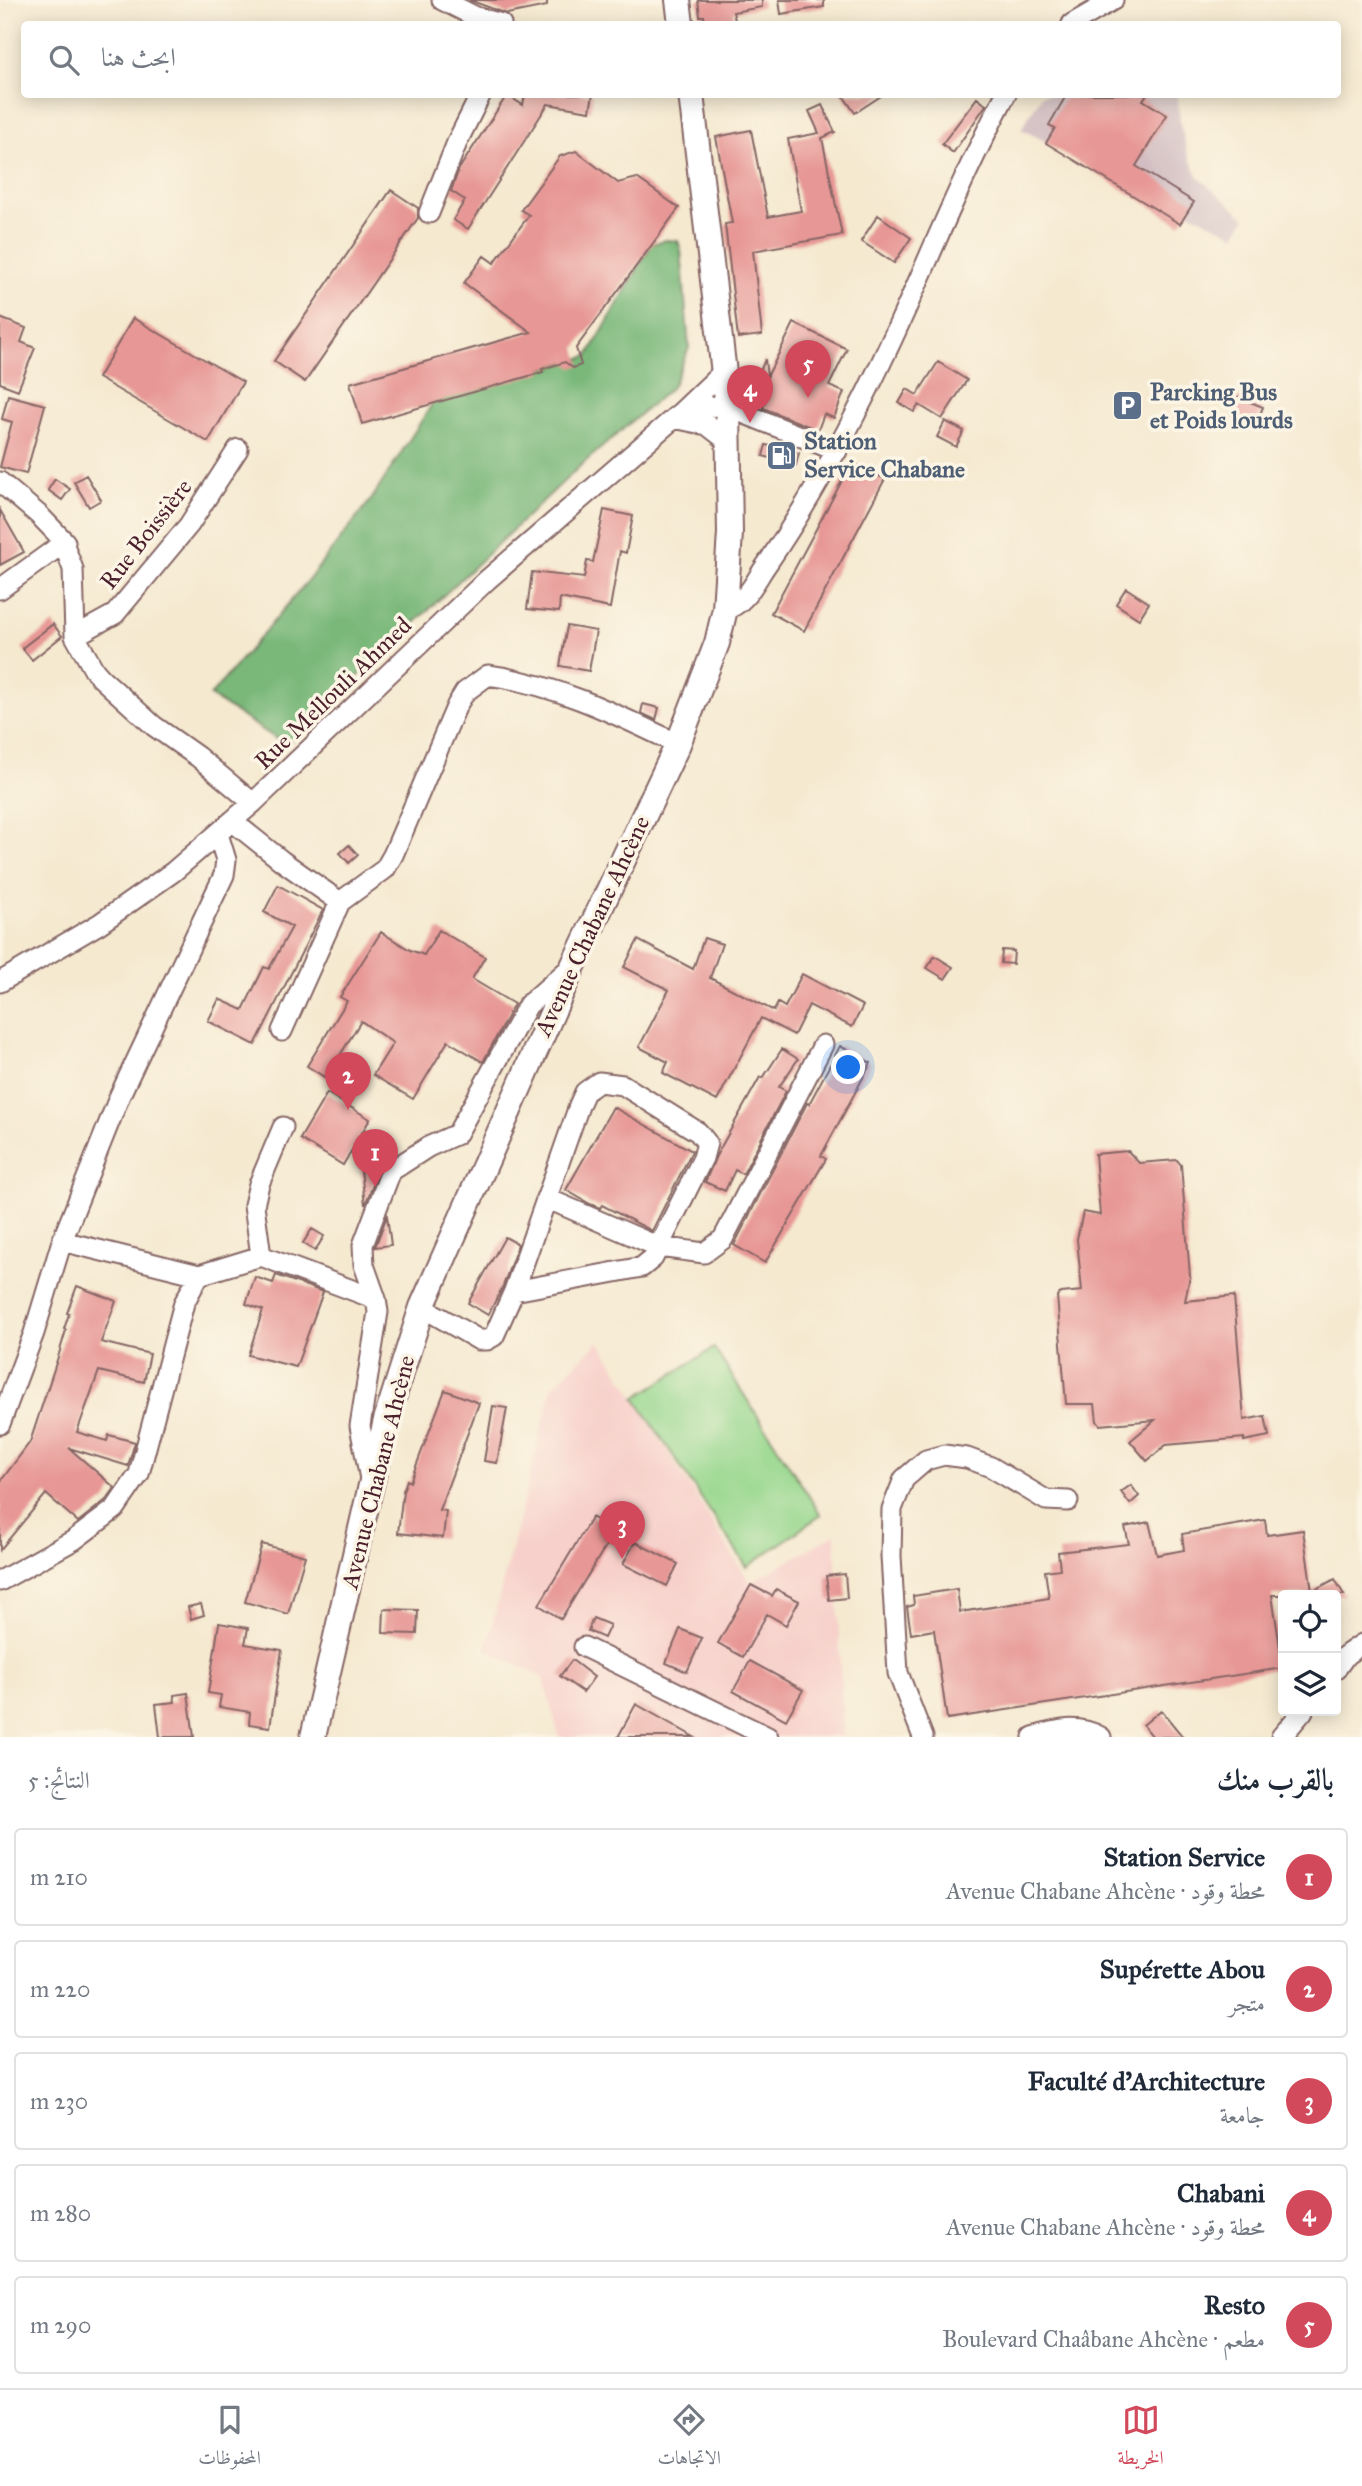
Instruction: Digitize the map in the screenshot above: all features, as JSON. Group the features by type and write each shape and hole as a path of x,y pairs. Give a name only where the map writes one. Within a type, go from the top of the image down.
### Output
{"main road":[{"path":"678,0 681,21"},
{"name":"Avenue Chabane Ahcène","path":"313,1737 386,1420 422,1307 573,965 678,744 717,643 725,609 730,533 728,407 691,98"}],"street":[{"path":"442,0 476,18 488,21"},
{"path":"1077,21 1113,0"},
{"path":"429,213 458,140 479,98"},
{"path":"725,609 740,603 787,535 837,450 889,346 973,157 1004,98"},
{"name":"Rue Mellouli Ahmed","path":"0,982 99,924 173,872 253,803 487,580 677,416 722,360"},
{"name":"Rue Mellouli Ahmed","path":"677,416 720,405 728,407"},
{"path":"728,407 837,450"},
{"path":"677,416 707,425 729,442"},
{"name":"Rue Boissière","path":"75,636 115,614 189,525 238,449"},
{"path":"2,487 39,515 65,542 73,569 75,636 94,670 154,726 198,757 253,803"},
{"path":"0,589 65,542"},
{"path":"282,1031 340,902 385,869 457,705 465,692 488,675 520,679 568,694 678,744"},
{"path":"225,827 282,861 340,902"},
{"path":"0,1424 34,1333 62,1241 120,1095 224,875 225,827"},
{"path":"372,1485 360,1426 377,1326 376,1299 364,1265 363,1245 391,1171 428,1147 457,1134 528,1005 573,965"},
{"path":"546,1198 659,1247 704,1253 723,1239 823,1045"},
{"path":"422,1307 479,1340 494,1336 514,1291 585,1092 598,1082 622,1085 698,1132 707,1143 703,1158 659,1247 653,1258 642,1267 514,1291"},
{"path":"261,1255 254,1205 259,1184 283,1127"},
{"path":"62,1241 200,1275 261,1255 376,1299"},
{"path":"0,1581 74,1540 115,1509 139,1474 184,1303 200,1275"},
{"path":"923,1737 898,1673 891,1556 892,1509 904,1479 926,1460 944,1455 967,1458 991,1467 1046,1500 1068,1501"},
{"path":"1341,1662 1362,1644"},
{"path":"584,1647 768,1737"},
{"path":"1281,1737 1299,1716"},
{"path":"1033,1737 1063,1728 1077,1728 1101,1737"}],"shaded area":[{"path":"1040,98 1177,98 1188,154 1199,178 1246,218 1235,235 1021,129"},
{"path":"599,1341 750,1583 835,1534 843,1737 559,1737 543,1678 486,1649 552,1387"}],"green space":[{"path":"666,240 678,241 681,250 689,348 672,387 579,467 286,745 210,696 306,583 373,497 434,401 588,356 652,244"},
{"path":"714,1348 821,1515 747,1567 635,1398"}],"building":[{"path":"469,0 547,0 547,6 507,14"},
{"path":"698,0 762,0 762,7 733,12 735,21 705,21 704,16 700,16"},
{"path":"779,0 824,0 824,7 781,14"},
{"path":"505,98 512,98 523,105 524,98 592,98 590,111 548,104 468,229 453,220 465,200 451,191 459,169"},
{"path":"845,98 878,98 855,113"},
{"path":"977,98 986,105 953,153 942,144"},
{"path":"1065,98 1144,98 1143,100 1167,115 1136,166 1194,202 1180,224 1046,143 1055,128 1049,125"},
{"path":"822,105 835,132 822,138 842,235 753,251 762,335 738,338 725,224 732,223 716,137 751,130 768,217 801,211 788,139 819,133 809,111"},
{"path":"576,151 618,183 637,178 679,208 576,348 581,365 573,368 565,362 542,369 543,372 362,424 350,383 531,332 464,283 484,256 494,263 529,215 521,210 560,156"},
{"path":"391,190 418,208 418,218 305,382 274,361"},
{"path":"878,215 911,238 894,263 861,241"},
{"path":"0,318 26,328 21,342 35,348 18,390 0,383"},
{"path":"133,318 243,382 208,442 98,378"},
{"path":"794,323 847,349 829,386 844,392 834,418 824,414 818,430 763,408 767,395 753,389 765,359 767,377"},
{"path":"938,362 967,380 942,419 919,405 914,412 899,403 907,389 917,395"},
{"path":"8,395 45,405 26,474 0,467 12,422 2,419"},
{"path":"1238,397 1263,407 1256,424 1231,414"},
{"path":"945,421 964,431 956,447 937,437"},
{"name":"Station Service Chabane","path":"766,445 799,453 796,465 763,456"},
{"path":"852,462 885,479 804,631 771,613"},
{"path":"86,475 101,500 89,507 74,482"},
{"path":"55,479 70,489 62,500 48,490"},
{"path":"0,510 24,552 0,565"},
{"path":"604,510 633,516 626,553 620,551 610,608 560,598 559,612 527,609 532,572 584,578 587,561 593,562"},
{"path":"1126,588 1149,603 1139,619 1116,604"},
{"path":"53,624 62,636 32,660 22,648"},
{"path":"567,626 596,631 589,671 560,666"},
{"path":"643,704 659,708 656,720 641,713"},
{"path":"349,845 358,855 349,863 340,853"},
{"path":"278,885 323,910 255,1045 208,1021 219,999 243,1010 264,967 269,969 292,927 264,912"},
{"path":"439,930 485,957 472,979 514,1004 483,1062 448,1041 413,1099 373,1075 393,1043 361,1021 326,1078 307,1066 347,1001 340,997 381,932 410,950 424,955"},
{"path":"704,938 722,944 710,978 774,1011 778,1003 785,1007 802,974 863,1006 852,1027 809,1005 794,1035 761,1018 717,1101 663,1073 668,1062 639,1047 669,990 624,967 638,940 693,969"},
{"path":"1002,950 1014,951 1013,964 1001,963"},
{"path":"935,956 953,967 945,979 927,968"},
{"path":"840,1046 871,1063 821,1156 826,1159 765,1263 734,1245 807,1103 809,1104"},
{"path":"782,1049 798,1059 779,1087 786,1091 743,1174 735,1170 725,1191 705,1182 716,1156 760,1077 763,1078"},
{"path":"327,1093 370,1119 343,1165 300,1139"},
{"path":"613,1107 692,1151 652,1231 602,1205 600,1208 590,1204 566,1190"},
{"path":"1128,1151 1139,1163 1177,1160 1181,1165 1190,1276 1185,1301 1234,1296 1244,1420 1265,1416 1269,1436 1244,1441 1244,1438 1166,1445 1147,1461 1130,1441 1155,1420 1100,1425 1095,1404 1066,1404 1057,1296 1061,1293 1082,1291 1077,1239 1083,1212 1100,1215 1095,1154"},
{"path":"384,1158 385,1161 365,1205 360,1161"},
{"path":"387,1216 391,1245 375,1247"},
{"path":"312,1229 324,1236 315,1251 303,1243"},
{"path":"505,1237 518,1244 503,1286 488,1315 468,1303"},
{"path":"276,1275 323,1292 296,1367 248,1355 263,1310 246,1304 255,1277 273,1283"},
{"path":"77,1286 116,1301 101,1342 150,1354 144,1382 99,1371 77,1432 107,1441 109,1435 135,1442 128,1466 69,1448 115,1488 106,1500 78,1522 46,1494 0,1550 0,1482 30,1442 59,1354 66,1330 67,1313"},
{"path":"445,1390 479,1403 439,1510 446,1511 443,1538 398,1533 403,1491 407,1480 410,1482"},
{"path":"493,1406 507,1408 497,1463 484,1461"},
{"path":"1131,1485 1139,1496 1130,1504 1121,1492"},
{"path":"592,1517 615,1531 561,1619 539,1605"},
{"path":"1265,1520 1267,1535 1303,1530 1312,1590 1278,1590 1278,1595 1272,1595 1278,1635 1278,1669 947,1719 934,1630 911,1634 907,1607 914,1605 913,1596 957,1589 960,1612 1049,1598 1045,1571 1060,1569 1058,1552 1129,1544 1125,1527 1149,1522 1157,1555 1184,1550 1182,1534"},
{"path":"635,1542 678,1564 667,1586 623,1564"},
{"path":"262,1544 305,1556 288,1614 245,1602"},
{"path":"845,1574 847,1598 829,1600 826,1576"},
{"path":"1335,1579 1344,1595 1341,1595 1341,1590 1314,1590"},
{"path":"751,1585 772,1596 776,1589 799,1601 786,1625 767,1614 743,1657 718,1643"},
{"path":"201,1604 204,1615 191,1619 188,1607"},
{"path":"384,1609 418,1610 417,1634 383,1633"},
{"path":"593,1618 610,1625 604,1638 588,1631"},
{"path":"219,1623 248,1628 245,1644 282,1650 270,1727 249,1724 250,1712 219,1707 221,1695 208,1693"},
{"path":"680,1629 702,1638 687,1672 666,1663"},
{"path":"572,1660 594,1677 583,1692 560,1676"},
{"path":"750,1661 803,1690 786,1720 733,1691"},
{"path":"188,1693 194,1737 160,1737 156,1704 175,1702 174,1695"},
{"path":"636,1704 694,1737 618,1737"},
{"path":"1161,1710 1183,1737 1153,1737 1143,1725"}],"place":[{"name":"Resto","path":"808,398"},
{"name":"Parcking Bus et Poids lourds","path":"1127,406"},
{"name":"Chabani","path":"750,423"},
{"name":"Station Service Chabane","path":"781,455"},
{"name":"Supérette Abou","path":"348,1110"},
{"name":"Station Service","path":"375,1187"},
{"name":"Faculté d'Architecture","path":"622,1559"}]}
